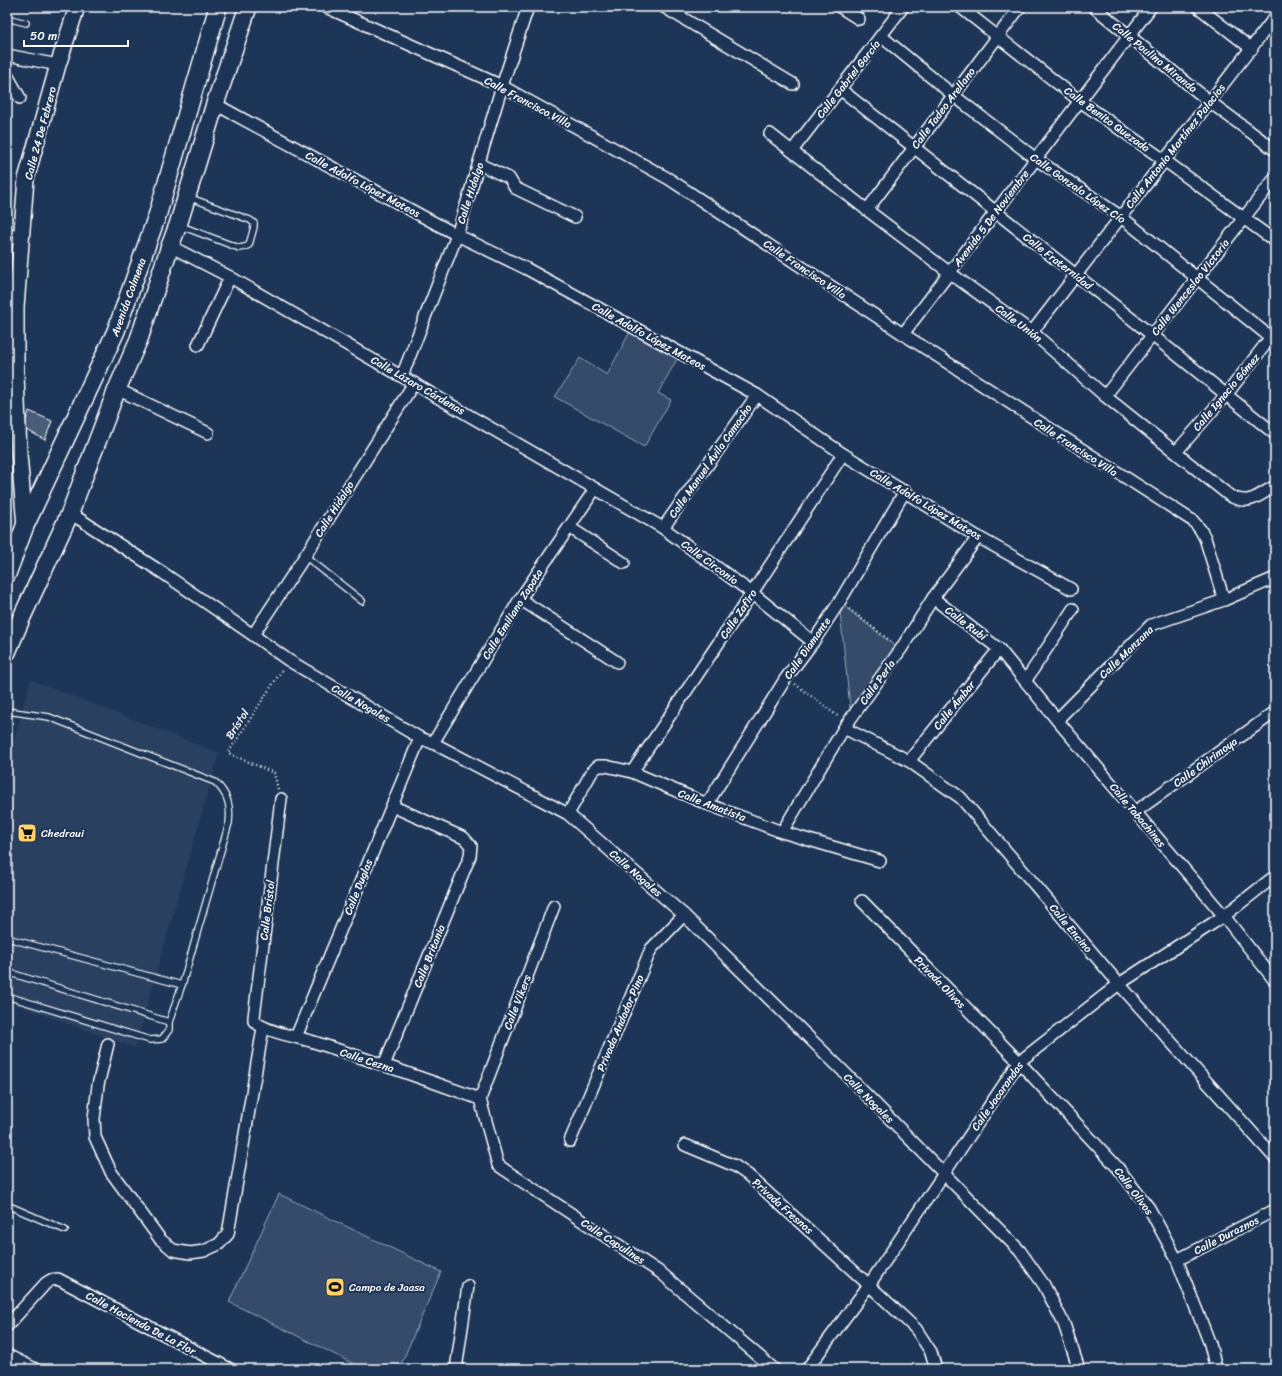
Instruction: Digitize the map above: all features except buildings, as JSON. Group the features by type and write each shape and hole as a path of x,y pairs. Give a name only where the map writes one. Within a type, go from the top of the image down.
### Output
{"main road":[{"name":"Avenida Colmena","path":"7,574 25,526 116,331 158,213 218,7"},
{"path":"7,652 70,513 117,389 139,339 178,225 215,104 248,7"}],"street":[{"name":"Calle 24 De Febrero","path":"25,526 19,454 16,373 11,306 22,236 26,179 58,66 77,7"},
{"name":"Calle Francisco Villa","path":"326,7 502,86 669,179 903,334 1193,522 1200,529 1205,538 1224,600"},
{"name":"Calle Hidalgo","path":"402,376 457,235 502,86 528,7"},
{"path":"664,7 793,84"},
{"path":"840,7 859,19"},
{"name":"Calle Gabriel García","path":"792,151 903,7"},
{"name":"Calle Benito Quezada","path":"960,7 1080,101 1275,241"},
{"name":"Calle Tadeo Arellano","path":"866,210 1020,7"},
{"name":"Calle Paulino Miranda","path":"1094,7 1210,102 1275,150"},
{"name":"Avenida 5 De Noviembre","path":"903,334 1151,7"},
{"path":"1198,7 1252,49"},
{"name":"Calle Antonio Martínez Palacios","path":"1032,332 1120,216 1275,18"},
{"name":"Calle Gonzalo López Cío","path":"881,36 953,95 1036,159 1120,216 1196,278 1274,337"},
{"path":"7,55 58,66"},
{"path":"7,75 20,98"},
{"name":"Calle Fraternidad","path":"840,89 1275,434"},
{"name":"Calle Adolfo López Mateos","path":"215,104 457,235 527,269 757,395 842,454 905,491 978,537 1071,589"},
{"name":"Calle Unión","path":"770,134 866,210 1032,332 1105,396 1230,496 1240,501 1251,500 1275,486"},
{"path":"479,164 509,178 515,188 575,217"},
{"name":"Calle Wenceslao Victoria","path":"1105,396 1275,178"},
{"name":"Calle Lázaro Cárdenas","path":"170,246 230,277 663,528"},
{"path":"198,345 230,277"},
{"name":"Calle Ignacio Gómez","path":"1176,452 1274,337"},
{"name":"Calle Hidalgo","path":"253,634 305,556 414,383"},
{"path":"117,389 208,433"},
{"name":"Calle Manuel Ávila Camacho","path":"663,528 757,395"},
{"name":"Calle Zafiro","path":"632,772 752,593 842,454"},
{"name":"Calle Emiliano Zapata","path":"433,743 520,599 596,488"},
{"name":"Calle Diamante","path":"707,804 786,678 813,642 840,601 905,491"},
{"name":"Calle Nogales","path":"70,513 163,573 253,634 288,660 420,738 433,743 568,814 684,915 842,1070 1020,1251 1044,1285 1064,1324 1079,1369"},
{"path":"569,526 624,563"},
{"name":"Calle Circonio","path":"663,528 752,593 813,642"},
{"name":"Calle Perla","path":"782,832 846,725 901,649 933,598 978,537"},
{"name":"Calle Manzana","path":"1057,720 1151,625 1224,600 1275,578"},
{"name":"Calle Rubí","path":"933,598 999,649"},
{"path":"520,599 617,662"},
{"path":"1026,680 1073,609"},
{"name":"Calle Tabachines","path":"999,649 1026,680 1057,720 1224,916 1274,978"},
{"name":"Calle Ámbar","path":"909,761 999,649"},
{"name":"Calle Chirimoya","path":"1135,812 1275,712"},
{"name":"Calle Encino","path":"846,725 909,761 961,798 1119,984 1275,1158"},
{"name":"Calle Duglas","path":"296,1036 420,738"},
{"name":"Calle Amatista","path":"568,814 592,772 598,766 606,766 632,772 707,804 782,832 880,861"},
{"name":"Calle Brístol","path":"254,1022 281,799"},
{"name":"Calle Britania","path":"384,1065 470,856 471,846 464,838 392,806"},
{"name":"Calle Jacarandas","path":"807,1369 869,1285 1019,1062 1119,984 1224,916 1275,876"},
{"name":"Privada Olivos","path":"862,901 1019,1062"},
{"name":"Calle Vikers","path":"480,1099 554,906"},
{"name":"Privada Andador Pino","path":"570,1140 651,949 684,915"},
{"name":"Calle Cezna","path":"254,1022 264,1028 296,1036 480,1099"},
{"path":"108,1044 98,1085 94,1119 95,1137 111,1172 160,1239 173,1250 190,1253 204,1251 219,1244 228,1234 264,1028"},
{"name":"Calle Olivos","path":"1019,1062 1118,1168 1149,1208 1176,1260 1210,1344 1216,1369"},
{"name":"Calle Capulines","path":"480,1099 498,1165 660,1273 774,1369"},
{"name":"Privada Fresnos","path":"685,1145 735,1166 748,1174 916,1329 931,1352 936,1369"},
{"name":"Calle Duraznos","path":"1176,1260 1275,1210"},
{"name":"Calle Hacienda De La Flor","path":"7,1326 46,1283 51,1280 58,1279 230,1369"},
{"path":"456,1369 468,1286"},
{"path":"7,1355 35,1369"}],"lane":[{"path":"7,18 26,23"},
{"path":"178,225 239,248 249,245 253,233 254,223 250,220 187,197"},
{"path":"7,230 22,236"},
{"path":"305,556 362,601"},
{"path":"7,711 49,717 215,782 223,789 228,800 230,813 230,823 182,985 169,1022 169,1030 162,1039 150,1040 7,996"},
{"path":"7,938 182,985"},
{"path":"7,972 169,1022"},
{"path":"7,1205 66,1230"}],"path":[{"path":"840,601 901,649"},
{"name":"Brístol","path":"281,799 274,773 228,753 288,660"},
{"path":"786,678 846,725"}],"shaded area":[{"path":"632,328 680,354 658,393 671,400 644,447 555,397 580,358 607,375"},
{"path":"839,602 900,650 851,717"},
{"path":"31,680 219,753 135,1048 7,1001 7,765"},
{"name":"Campo de Jaasa","path":"279,1194 441,1272 399,1369 364,1369 229,1302"}],"place":[{"name":"Chedraui","path":"27,833"},
{"name":"Campo de Jaasa","path":"335,1287"}]}
